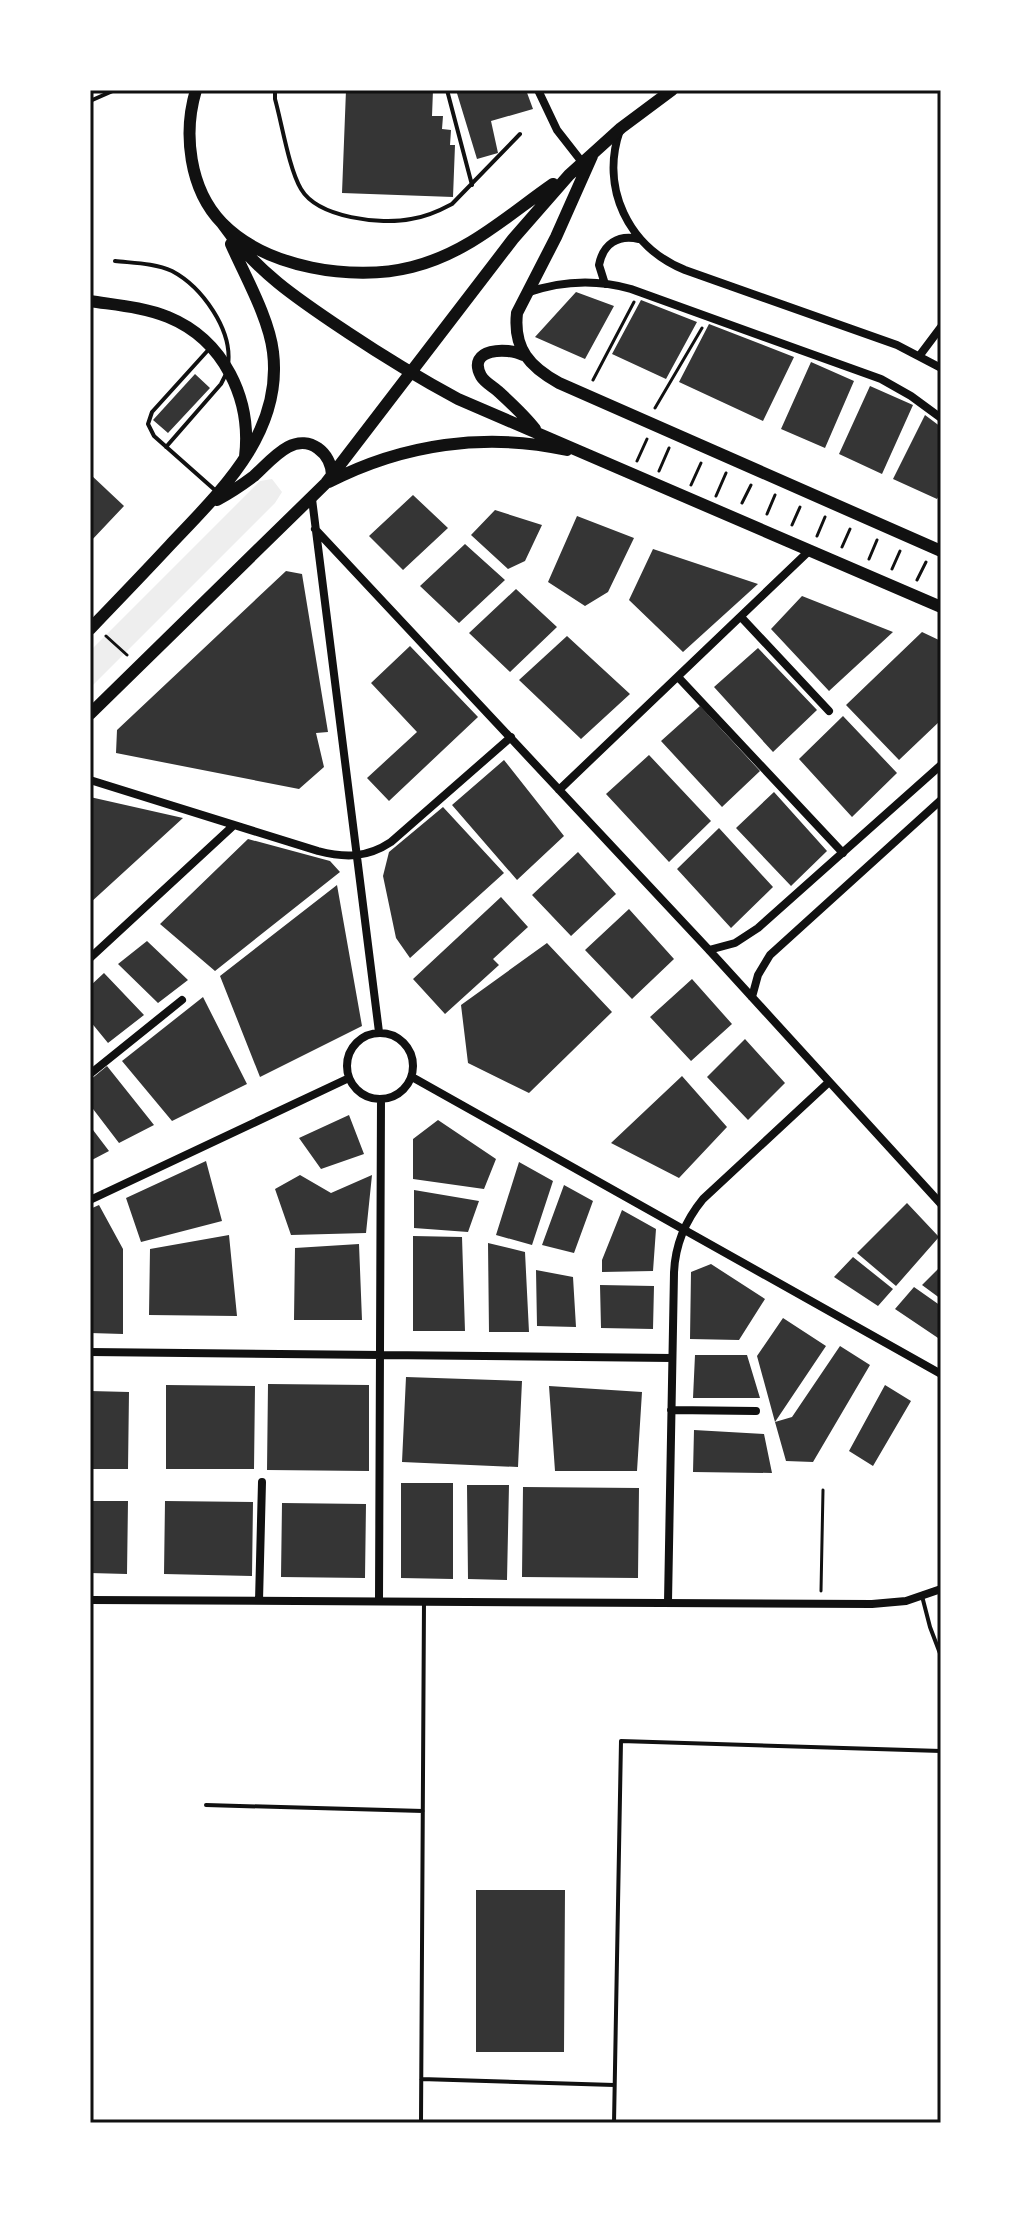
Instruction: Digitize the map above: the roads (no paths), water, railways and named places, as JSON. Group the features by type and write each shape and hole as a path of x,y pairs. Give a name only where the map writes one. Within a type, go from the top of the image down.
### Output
{"main road":[{"path":"196,90 191,113 191,152 201,190 246,255 275,282 411,374 483,411 536,431 941,607"},
{"path":"90,714 312,499 513,239 569,175 621,128 672,90"},
{"path":"523,355 516,324 520,303 560,230 596,149"},
{"path":"222,223 264,250 311,267 360,273 385,272 410,268 457,252 569,175"},
{"path":"92,627 218,493 256,443 270,407 274,388 273,349 222,223"},
{"path":"90,300 170,318 211,346 239,390 244,407 245,459"},
{"path":"536,431 480,373 482,357 492,351 511,350 523,355 549,377 936,549"},
{"path":"329,479 376,460 455,442 524,443 591,456"},
{"path":"209,504 247,481 293,445 307,444 321,450 330,461 329,479"}],"street":[{"path":"538,90 557,130 582,162"},
{"path":"621,128 614,157 614,186 623,215 640,240 660,258 677,267 920,355 941,368"},
{"path":"605,284 599,265 606,246 625,237 640,240"},
{"path":"525,293 565,284 605,284 639,292 881,379 941,418"},
{"path":"920,355 941,327"},
{"path":"312,499 379,1032"},
{"path":"315,529 709,950 941,1204"},
{"path":"559,790 810,550"},
{"path":"741,617 829,711"},
{"path":"678,677 843,853"},
{"path":"90,780 318,851 356,856 375,851 391,842 511,737"},
{"path":"709,950 735,943 751,934 941,765"},
{"path":"752,997 758,975 770,955 941,800"},
{"path":"90,958 234,825"},
{"path":"90,1074 182,1000"},
{"path":"379,1032 397,1036 410,1050 412,1077 403,1090 381,1099 359,1091 349,1078 347,1060 361,1038 379,1032"},
{"path":"412,1077 941,1374"},
{"path":"90,1200 349,1078"},
{"path":"668,1602 674,1262 683,1230 703,1199 829,1082"},
{"path":"379,1601 381,1099"},
{"path":"90,1352 672,1358"},
{"path":"671,1410 756,1411"},
{"path":"259,1601 262,1482"},
{"path":"90,1600 889,1603 940,1593"}],"lane":[{"path":"90,101 115,90"},
{"path":"275,90 299,186 322,209 372,219 408,220 452,204 520,134"},
{"path":"447,90 472,185"},
{"path":"115,261 162,267 184,279 205,300 221,328 230,356 221,384 166,447"},
{"path":"211,346 149,418 150,431 218,493"},
{"path":"922,1596 941,1656"},
{"path":"421,2123 424,1601"},
{"path":"614,2123 621,1741 941,1751"},
{"path":"206,1805 423,1811"},
{"path":"421,2079 615,2085"}]}
